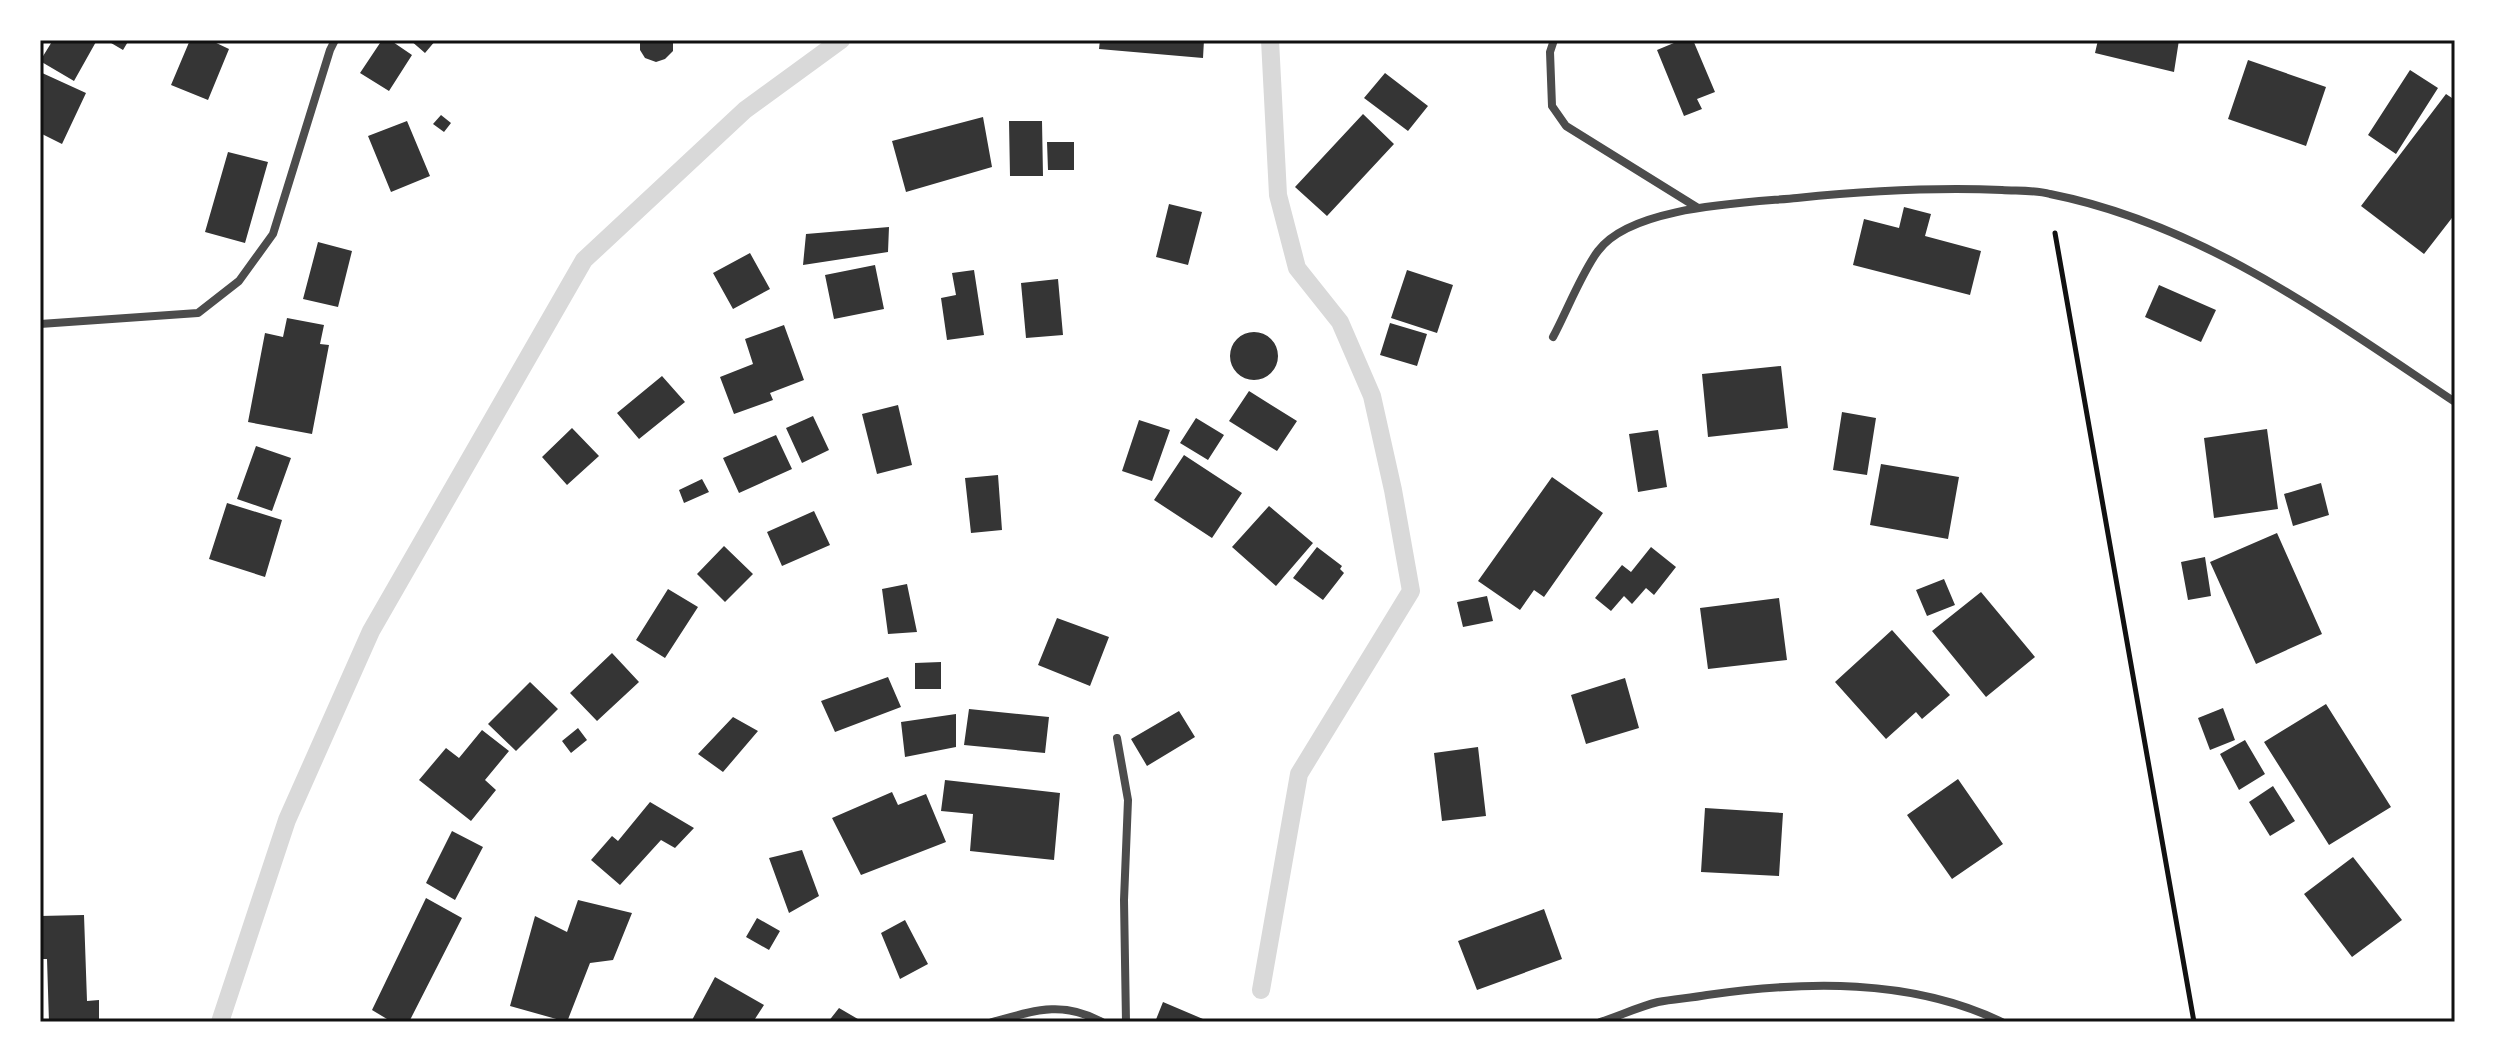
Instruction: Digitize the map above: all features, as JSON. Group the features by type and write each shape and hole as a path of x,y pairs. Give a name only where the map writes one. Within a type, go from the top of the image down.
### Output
{"street":[{"path":"40,324 198,313 239,281 273,234 335,40"},
{"path":"1554,40 1550,52 1552,106 1566,126 1698,208"},
{"path":"1553,337 1598,251 1627,226 1698,208 1864,191 1974,189 2048,193 2133,216 2226,257 2295,295 2455,402"},
{"path":"1117,738 1128,800 1124,900 1126,1022"},
{"path":"1600,1022 1658,1002 1754,988 1815,985 1872,987 1931,998 2002,1022"},
{"path":"992,1022 1045,1008 1085,1013 1102,1022"}],"path":[{"path":"2048,193 2194,1022"}],"building":[{"path":"53,40 97,40 74,81 40,61"},
{"path":"106,40 129,40 123,50"},
{"path":"190,40 210,40 229,49 208,100 171,85"},
{"path":"382,40 390,40 412,55 389,91 360,73"},
{"path":"410,40 436,40 425,53"},
{"path":"640,40 673,40 673,51 656,62 645,58 640,50"},
{"path":"1100,40 1204,40 1203,58 1099,49"},
{"path":"1681,40 1693,40 1715,92 1697,99 1702,109 1684,116 1657,50"},
{"path":"2098,40 2179,40 2174,72 2095,53"},
{"path":"2248,60 2326,87 2306,146 2228,119"},
{"path":"2410,70 2438,88 2396,154 2368,135"},
{"path":"40,72 86,93 62,144 40,133"},
{"path":"1385,73 1428,106 1408,131 1364,98"},
{"path":"2446,94 2455,100 2455,214 2424,254 2361,206"},
{"path":"1363,114 1394,144 1327,216 1295,187"},
{"path":"441,115 451,123 444,132 433,124"},
{"path":"983,117 992,167 906,192 892,141"},
{"path":"407,121 430,176 391,192 368,136"},
{"path":"1009,121 1042,121 1043,176 1010,176"},
{"path":"1047,142 1074,142 1074,170 1048,170"},
{"path":"228,152 268,162 245,243 205,232"},
{"path":"1169,204 1202,212 1188,265 1156,257"},
{"path":"1904,207 1931,214 1925,236 1981,251 1970,295 1853,265 1864,219 1899,228"},
{"path":"889,227 888,252 803,265 806,234"},
{"path":"318,242 352,251 338,307 303,299"},
{"path":"750,253 770,289 733,309 713,273"},
{"path":"875,265 884,309 834,319 825,275"},
{"path":"974,270 984,335 947,340 941,298 956,295 952,273"},
{"path":"1407,270 1453,285 1437,333 1391,318"},
{"path":"1058,279 1063,335 1026,338 1021,283"},
{"path":"2159,285 2216,310 2201,342 2145,317"},
{"path":"287,318 324,325 320,344 329,345 312,434 248,422 265,333 283,337"},
{"path":"1390,323 1427,334 1417,366 1380,355"},
{"path":"784,325 804,380 770,393 773,400 734,414 720,377 753,364 745,339"},
{"path":"1254,332 1271,339 1278,356 1271,373 1254,380 1237,373 1230,356 1237,339"},
{"path":"1781,366 1788,428 1708,437 1702,374"},
{"path":"662,376 685,402 639,439 617,413"},
{"path":"1249,391 1297,421 1277,451 1229,421"},
{"path":"898,405 912,465 877,474 862,414"},
{"path":"1842,412 1876,418 1867,475 1833,470"},
{"path":"813,416 829,450 802,463 786,428"},
{"path":"1196,418 1224,435 1208,460 1180,443"},
{"path":"1139,420 1170,430 1152,481 1122,471"},
{"path":"572,428 599,456 567,485 542,457"},
{"path":"2267,429 2278,509 2214,518 2204,438"},
{"path":"1658,430 1667,487 1638,492 1629,434"},
{"path":"776,435 792,469 739,493 723,458"},
{"path":"256,446 291,458 272,511 237,499"},
{"path":"1184,455 1242,493 1212,538 1154,500"},
{"path":"1881,464 1959,477 1948,539 1870,525"},
{"path":"998,475 1002,530 971,533 965,478"},
{"path":"1552,477 1603,513 1544,597 1534,590 1520,610 1478,581"},
{"path":"702,479 709,492 684,503 679,490"},
{"path":"2321,483 2329,515 2293,526 2284,494"},
{"path":"227,503 282,520 265,577 209,559"},
{"path":"1269,506 1313,543 1276,586 1232,547"},
{"path":"814,511 830,545 782,566 767,532"},
{"path":"2277,533 2322,634 2256,664 2210,562"},
{"path":"724,546 753,574 725,602 697,574"},
{"path":"1317,547 1342,566 1340,569 1344,573 1323,600 1293,578"},
{"path":"1651,547 1676,567 1654,595 1646,588 1632,604 1624,596 1611,611 1595,598 1622,565 1631,572"},
{"path":"2205,557 2211,596 2188,600 2181,562"},
{"path":"1944,579 1955,605 1927,616 1916,590"},
{"path":"907,584 917,632 888,634 882,589"},
{"path":"668,589 698,607 665,658 636,640"},
{"path":"1981,592 2035,657 1986,697 1932,631"},
{"path":"1487,596 1493,621 1463,627 1457,602"},
{"path":"1779,598 1787,660 1708,669 1700,608"},
{"path":"1057,618 1109,637 1090,686 1038,665"},
{"path":"1892,630 1950,695 1922,719 1916,712 1886,739 1835,682"},
{"path":"612,653 639,682 597,721 570,693"},
{"path":"941,662 941,689 915,689 915,663"},
{"path":"888,677 901,707 835,732 821,701"},
{"path":"1625,678 1639,728 1586,744 1571,695"},
{"path":"530,682 558,709 516,751 488,724"},
{"path":"2326,704 2391,807 2329,845 2264,742"},
{"path":"2223,708 2235,740 2210,750 2198,718"},
{"path":"969,709 1049,717 1045,753 964,745"},
{"path":"1179,711 1195,737 1147,766 1131,739"},
{"path":"956,714 956,747 905,757 901,722"},
{"path":"733,717 758,731 723,772 698,754"},
{"path":"578,728 587,740 571,753 562,741"},
{"path":"482,730 509,751 485,780 496,790 471,821 419,780 446,748 459,758"},
{"path":"2245,740 2265,774 2239,790 2220,754"},
{"path":"1478,747 1486,816 1442,821 1434,753"},
{"path":"1958,779 2003,844 1952,879 1907,815"},
{"path":"945,780 1060,793 1054,860 970,851 973,814 941,811"},
{"path":"2273,786 2295,821 2270,836 2249,802"},
{"path":"892,792 898,805 926,794 946,842 861,875 832,818"},
{"path":"650,802 694,828 675,848 661,840 620,885 591,860 612,836 618,841"},
{"path":"1705,808 1783,813 1779,876 1701,872"},
{"path":"452,831 483,847 455,900 426,883"},
{"path":"802,850 819,896 789,913 769,858"},
{"path":"2353,857 2402,920 2352,957 2304,894"},
{"path":"426,898 462,918 409,1022 392,1022 372,1010"},
{"path":"578,900 632,913 613,960 590,963 567,1022 510,1006 535,916 567,932"},
{"path":"1544,909 1562,959 1477,990 1458,941"},
{"path":"84,915 87,1001 99,1000 99,1022 49,1022 47,959 40,959 40,916"},
{"path":"757,918 780,931 769,950 746,937"},
{"path":"905,920 928,964 900,979 881,933"},
{"path":"715,977 764,1005 753,1022 691,1022"},
{"path":"1163,1002 1203,1019 1201,1022 1155,1022"},
{"path":"839,1008 863,1022 828,1022"}],"waterway":[{"path":"220,1022 287,820 371,631 584,260 745,110 841,40"},
{"path":"1261,990 1299,774 1411,591 1372,396 1340,322 1297,268 1278,195 1270,40"}]}
